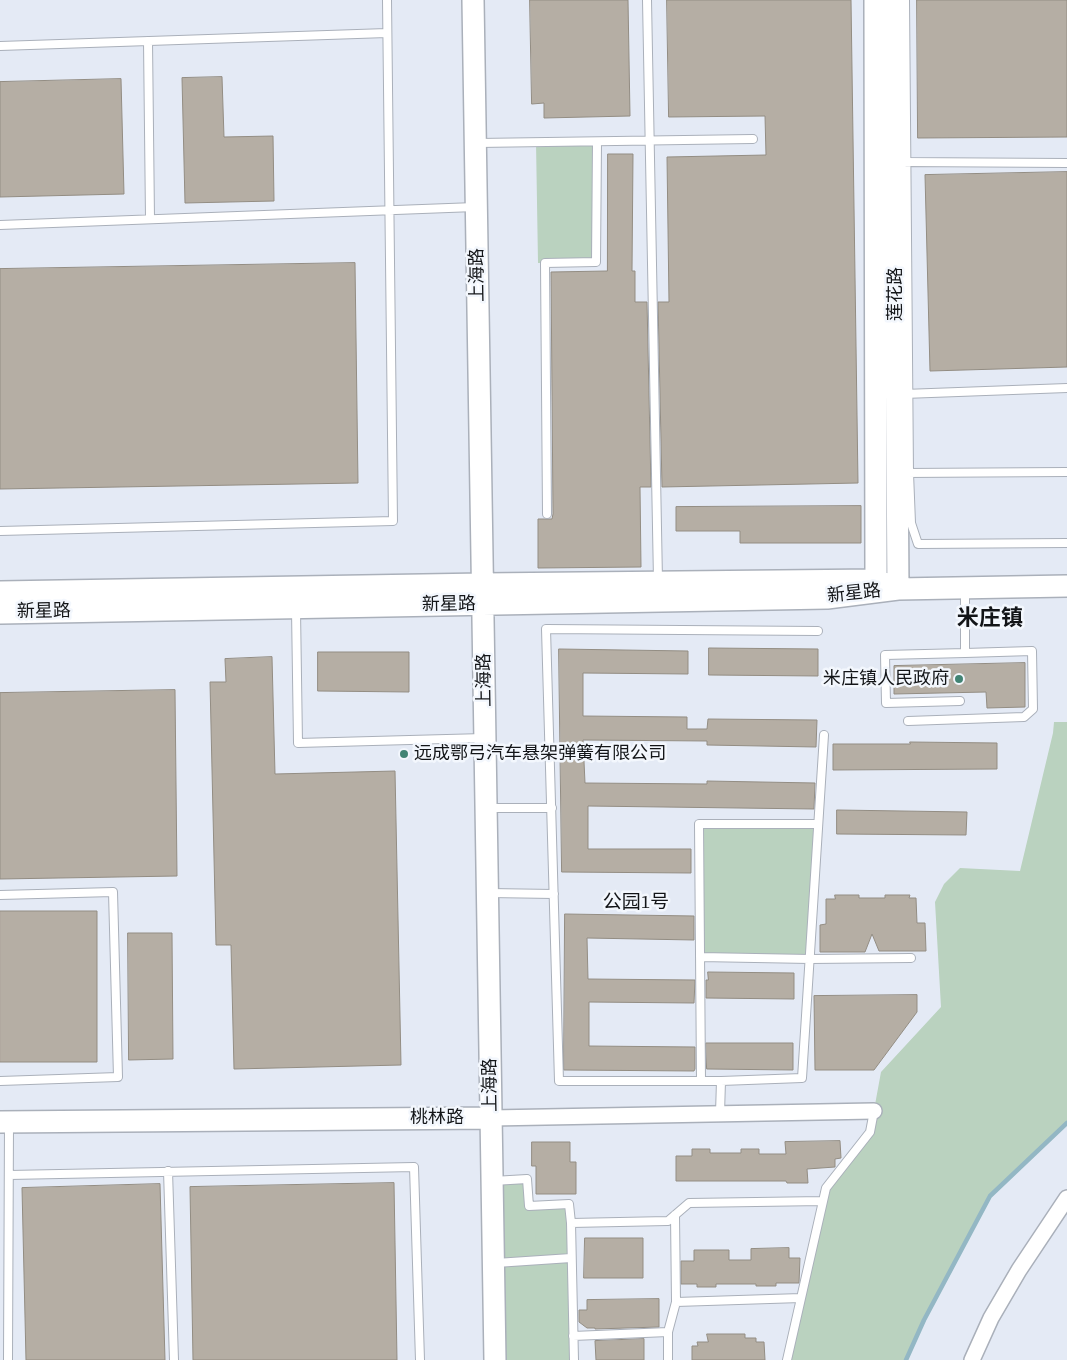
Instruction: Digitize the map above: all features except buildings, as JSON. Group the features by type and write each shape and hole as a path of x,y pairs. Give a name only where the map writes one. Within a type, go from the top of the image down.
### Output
{"street":[{"name":"上海路","path":"473,0 495,1360"},
{"name":"莲花路","path":"876,0 876,580"},
{"name":"莲花路","path":"894,0 901,162 903,473 898,589"},
{"name":"新星路","path":"0,613 296,608 658,582 876,580"},
{"path":"876,580 898,589"},
{"name":"新星路","path":"0,592 484,594 827,598 898,589 1067,586"},
{"name":"桃林路","path":"5,1122 491,1118 874,1111"},
{"path":"972,1360 996,1310 1019,1270 1067,1198"}],"lane":[{"path":"0,531 393,521 387,0"},
{"path":"648,0 658,582"},
{"path":"905,0 901,162 1067,163"},
{"path":"0,46 387,33"},
{"path":"148,41 150,219"},
{"path":"476,143 754,139"},
{"path":"547,514 544,263 596,262 597,142"},
{"path":"0,225 477,207"},
{"path":"902,394 1067,388"},
{"path":"1067,472 903,473 911,523 918,544 1067,543"},
{"path":"965,588 966,653"},
{"path":"296,608 298,743 486,738"},
{"path":"818,631 546,629 559,1081 802,1078 824,735"},
{"path":"908,722 1024,717 1033,709 1032,651 885,656 886,703 960,701"},
{"path":"487,808 552,808"},
{"path":"701,1080 699,824 818,824"},
{"path":"0,895 113,892 118,1077 0,1080"},
{"path":"488,893 554,894"},
{"path":"700,957 911,958"},
{"path":"720,1113 721,1080"},
{"path":"787,1360 826,1188 870,1132 874,1111"},
{"path":"5,1122 8,1174 8,1360"},
{"path":"8,1174 414,1167 420,1360"},
{"path":"168,1171 174,1360"},
{"path":"492,1181 527,1178 529,1206 569,1204 574,1360"},
{"path":"570,1223 668,1221 689,1203 823,1201"},
{"path":"668,1360 668,1332 676,1302 675,1215"},
{"path":"493,1263 571,1258"},
{"path":"676,1302 801,1298"},
{"path":"573,1336 668,1332"}],"green space":[{"path":"536,142 597,142 596,262 538,263"},
{"path":"1054,722 1067,722 1067,1123 990,1196 924,1320 906,1360 787,1360 826,1188 870,1132 881,1072 941,1007 935,902 944,884 960,868 1020,871"},
{"path":"699,824 818,824 810,959 700,957"},
{"path":"527,1179 529,1205 569,1204 573,1360 495,1360 492,1181"}],"waterway":[{"path":"906,1360 924,1320 990,1196 1067,1123"}],"place":[{"name":"米庄镇人民政府","path":"959,679"},
{"name":"远成鄂弓汽车悬架弹簧有限公司","path":"404,754"}],"district":[{"name":"米庄镇","path":"990,619"},
{"name":"公园1号","path":"636,903"}]}
